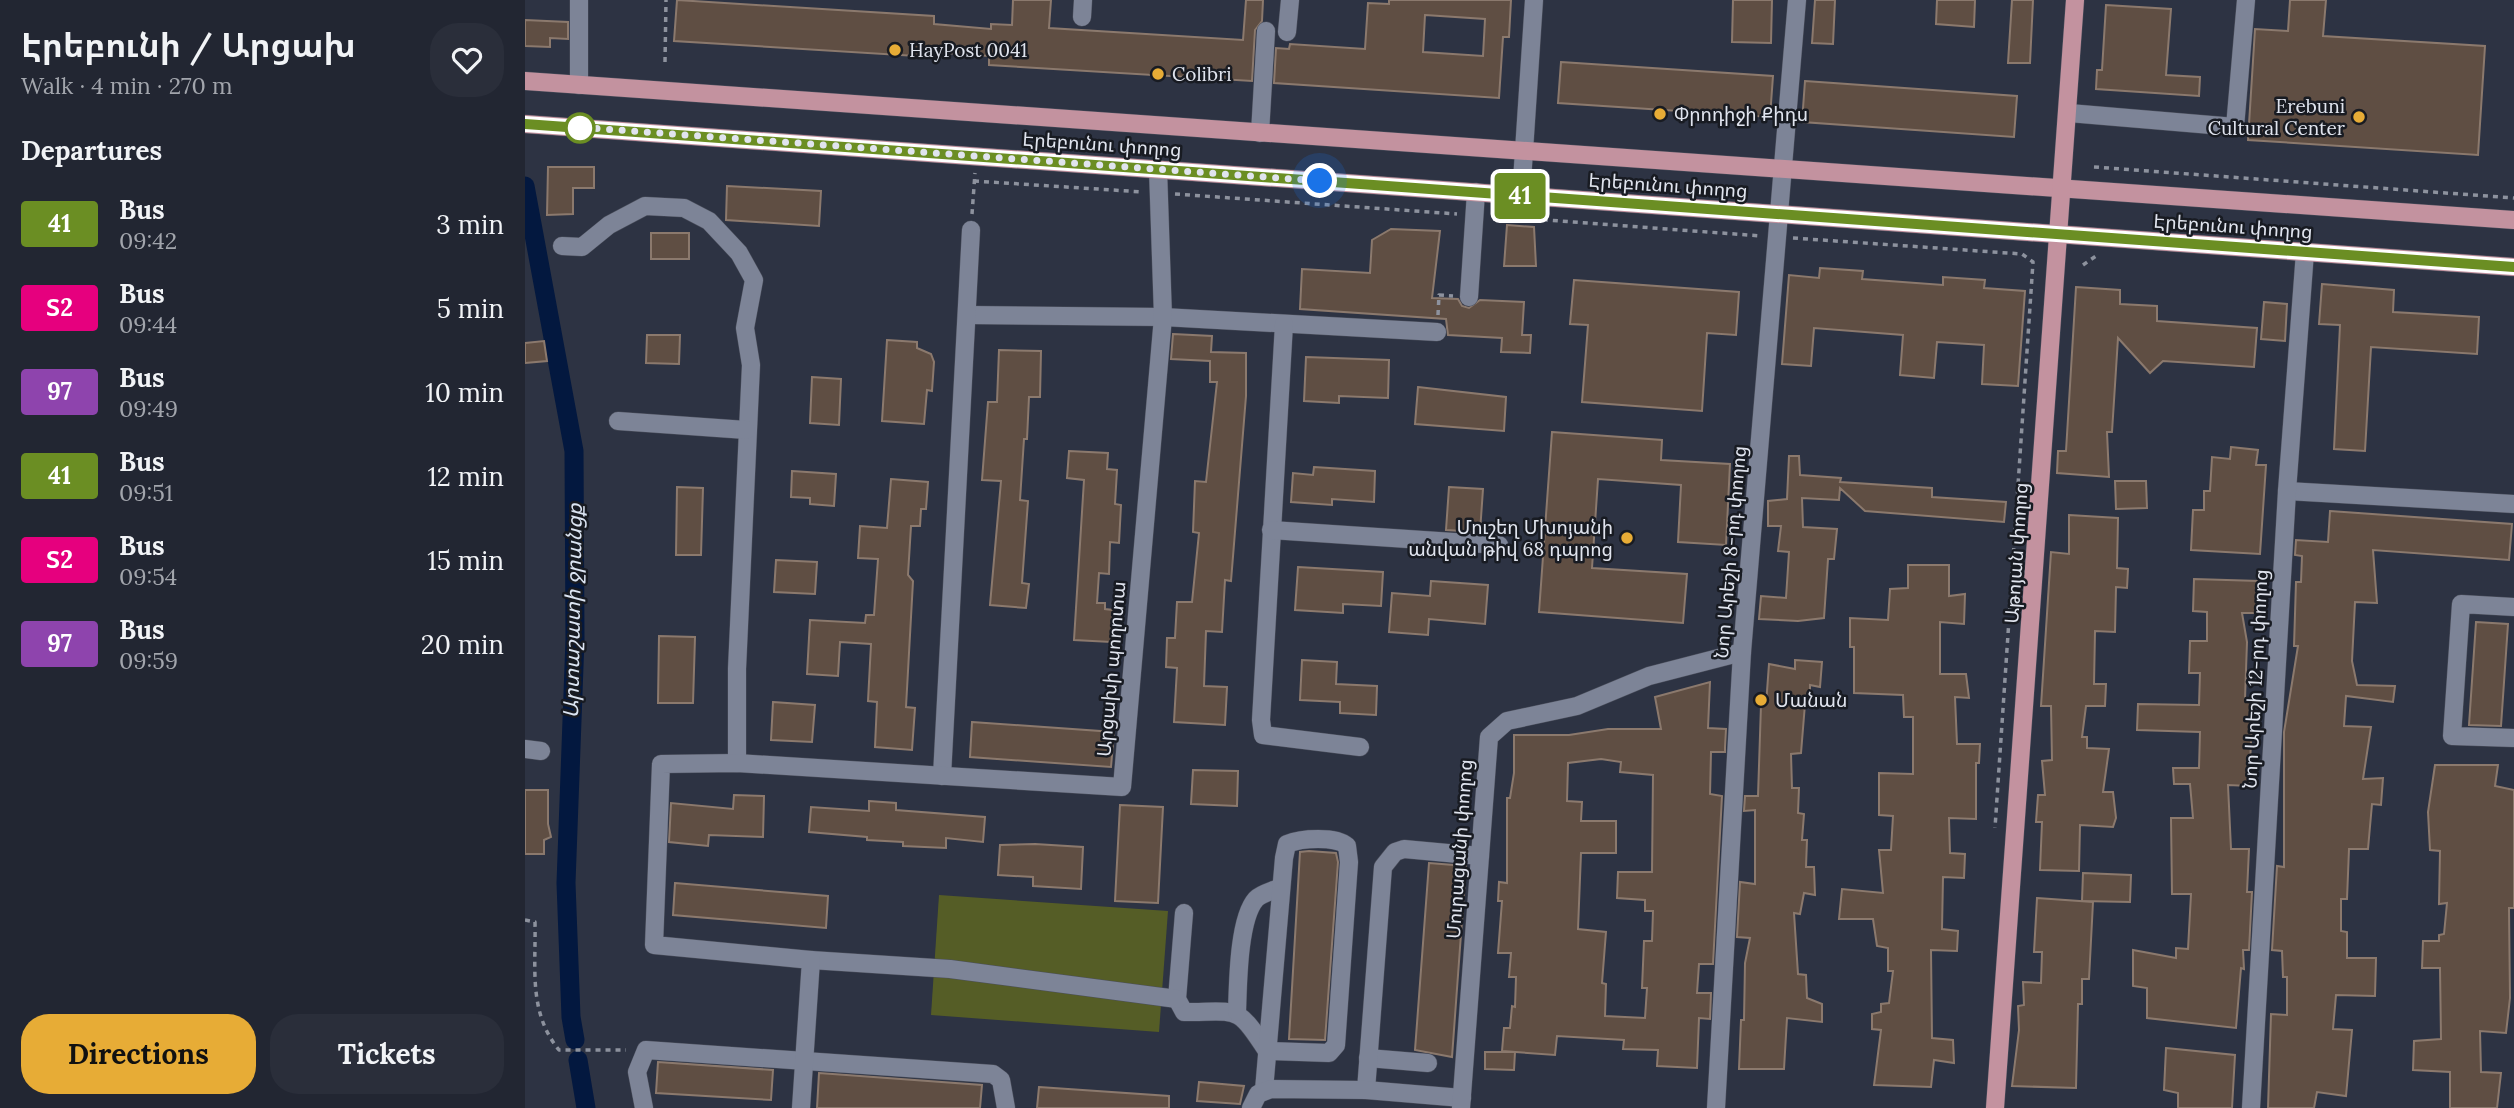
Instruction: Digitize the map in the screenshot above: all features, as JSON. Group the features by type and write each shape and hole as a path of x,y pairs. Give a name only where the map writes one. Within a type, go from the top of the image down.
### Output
{"main road":[{"name":"Աթոյան փողոց","path":"1995,1108 2069,113 2075,0"},
{"name":"Էրեբունու փողոց","path":"525,81 2514,220"},
{"name":"Էրեբունու փողոց","path":"525,124 2514,267"}],"street":[{"path":"579,0 579,85"},
{"path":"1287,32 1290,0"},
{"path":"1521,196 1534,0"},
{"name":"Նոր Արեշի 8-րդ փողոց","path":"1716,1108 1742,652 1797,0"},
{"path":"2069,113 2235,127 2246,0"},
{"path":"1260,133 1266,31"},
{"name":"Արցախի պողոտա","path":"811,960 654,945 661,764 737,763 1122,787 1163,317 1158,169"},
{"path":"1469,297 1476,192"},
{"path":"562,246 582,247 609,225 645,206 684,208 709,221 739,253 754,280 745,328 751,365 746,430 737,763"},
{"path":"942,776 971,230"},
{"name":"Նոր Արեշի 12-րդ փողոց","path":"2251,1108 2287,491 2305,252"},
{"path":"967,315 1163,317 1437,332"},
{"path":"1284,324 1261,720 1263,735 1360,747"},
{"path":"618,421 746,430"},
{"path":"2287,491 2514,504"},
{"path":"1271,530 1499,545"},
{"path":"2514,607 2461,604 2452,736 2514,738"},
{"name":"Մուրացանի փողոց","path":"1462,1103 1489,737 1507,721 1577,706 1649,676 1742,652"},
{"path":"1264,1090 1267,1051 1281,887 1287,844 1296,840 1341,841 1347,846 1349,862 1336,1045 1329,1053 1267,1051"},
{"path":"1366,1090 1383,867 1395,852 1404,849 1480,856"},
{"path":"1237,1012 1239,953 1253,905 1261,896 1281,887"},
{"path":"1184,913 1177,999 1184,1012 1237,1012 1247,1021 1267,1051"},
{"path":"800,1108 811,960 950,969 1177,999"},
{"path":"644,1108 637,1072 646,1051 803,1059 993,1074 1001,1080 1006,1108"},
{"path":"1368,1058 1428,1063"},
{"path":"1251,1108 1258,1094 1264,1090 1366,1090 1462,1103"}],"path":[{"path":"665,62 666,0"},
{"path":"971,230 976,156"},
{"path":"2094,167 2514,198"},
{"path":"974,181 2022,254 2033,262 1995,831"},
{"path":"2083,265 2096,256"},
{"path":"1437,332 1439,295 1469,297"},
{"path":"525,920 535,922 537,1012 547,1035 559,1050 646,1051"}],"green space":[{"path":"939,895 1168,911 1159,1032 931,1015"}],"building":[{"path":"677,0 934,16 934,24 991,29 991,24 1012,25 1013,0 1051,0 1049,28 1243,40 1246,0 1263,0 1262,21 1255,30 1252,81 989,65 989,56 932,52 932,57 674,41"},
{"path":"1389,0 1511,0 1509,37 1503,37 1499,98 1274,83 1276,48 1289,49 1290,44 1365,49 1368,3 1389,4","holes":["1425,15 1485,19 1483,56 1423,52"]},
{"path":"1733,0 1772,0 1771,43 1732,42"},
{"path":"1815,0 1835,0 1833,44 1812,43"},
{"path":"1937,0 1975,0 1974,27 1936,24"},
{"path":"2012,0 2033,0 2030,63 2008,63"},
{"path":"2290,0 2326,0 2323,36 2485,46 2478,155 2248,140 2255,29 2288,31"},
{"path":"2106,5 2171,9 2166,75 2200,77 2199,96 2096,89 2097,70 2102,70"},
{"path":"525,20 568,22 568,39 550,38 550,47 525,46"},
{"path":"1561,62 1773,76 1770,117 1558,103"},
{"path":"1805,81 2017,96 2014,137 1802,122"},
{"path":"548,167 594,167 594,188 573,188 573,214 547,215"},
{"path":"727,186 821,191 819,226 726,220"},
{"path":"1507,225 1534,227 1536,266 1504,266"},
{"path":"1391,229 1440,231 1432,298 1458,299 1462,306 1469,308 1480,300 1524,302 1522,335 1531,335 1530,353 1501,352 1502,338 1448,335 1446,319 1300,309 1302,269 1370,273 1372,240"},
{"path":"651,233 689,233 689,259 651,259"},
{"path":"1820,268 1863,271 1862,279 1943,285 1943,277 1985,280 1984,288 2025,291 2018,386 1982,384 1984,345 1937,342 1934,378 1900,375 1903,335 1814,328 1811,366 1782,364 1789,275 1819,278"},
{"path":"1574,280 1739,292 1736,335 1707,333 1702,411 1582,402 1588,325 1570,324"},
{"path":"2322,284 2394,290 2393,312 2479,317 2477,354 2371,347 2365,451 2334,449 2340,325 2319,324"},
{"path":"2076,287 2120,290 2120,304 2157,306 2157,321 2257,328 2254,367 2163,361 2150,373 2118,338 2112,432 2107,432 2109,477 2057,473 2058,451 2066,451"},
{"path":"2264,302 2287,304 2285,341 2261,339"},
{"path":"1173,334 1212,336 1211,352 1246,353 1246,396 1231,581 1225,580 1222,632 1206,631 1204,686 1227,687 1225,725 1174,722 1177,668 1166,667 1167,638 1175,638 1177,602 1192,602 1199,533 1193,532 1195,481 1206,482 1217,382 1210,382 1210,361 1171,359"},
{"path":"647,335 680,335 679,364 646,363"},
{"path":"887,340 917,342 917,348 931,354 934,362 932,391 927,390 924,424 882,421"},
{"path":"544,341 547,361 525,363 525,343"},
{"path":"999,350 1041,351 1040,397 1029,397 1020,500 1028,501 1022,583 1029,584 1026,608 990,605 1001,481 982,480 988,402 997,402"},
{"path":"1306,357 1389,360 1388,398 1339,396 1339,403 1304,401"},
{"path":"812,377 841,379 839,425 810,423"},
{"path":"1418,387 1506,397 1504,431 1415,424"},
{"path":"1552,432 1662,440 1661,460 1730,464 1726,545 1678,542 1681,485 1598,479 1592,568 1687,574 1683,623 1539,612"},
{"path":"2231,447 2258,450 2256,465 2266,465 2260,554 2191,550 2193,510 2204,510 2204,491 2210,491 2212,457 2230,459"},
{"path":"1069,451 1108,453 1107,469 1117,470 1115,504 1121,505 1119,543 1110,542 1109,574 1099,573 1097,603 1105,603 1105,609 1113,610 1111,642 1074,640 1084,480 1067,478"},
{"path":"1789,456 1799,456 1800,475 1841,478 1840,482 1932,488 1932,497 2006,502 2004,522 1865,511 1840,488 1839,500 1802,498 1803,527 1837,529 1834,559 1828,559 1824,618 1798,621 1759,619 1761,596 1786,598 1789,552 1778,551 1781,526 1768,526 1768,501 1787,499"},
{"path":"1314,467 1375,471 1374,502 1332,499 1332,505 1291,502 1293,473 1313,475"},
{"path":"792,471 836,474 834,506 810,504 810,498 791,497"},
{"path":"891,479 928,482 926,509 921,509 920,526 911,526 908,575 913,581 906,707 915,708 912,750 875,747 877,702 868,701 871,644 840,642 838,676 807,674 810,620 865,623 866,615 874,615 878,559 858,558 860,526 887,528"},
{"path":"2115,481 2146,481 2147,508 2116,509"},
{"path":"677,487 703,488 701,555 676,555"},
{"path":"1449,487 1483,489 1480,532 1446,530"},
{"path":"2330,511 2512,524 2509,560 2373,550 2377,603 2355,602 2352,661 2357,685 2395,686 2393,702 2346,696 2344,726 2371,727 2363,779 2383,778 2381,805 2372,804 2368,849 2349,849 2347,899 2341,899 2341,931 2347,932 2347,958 2376,958 2375,996 2336,995 2333,1029 2352,1030 2346,1096 2317,1092 2314,1108 2268,1108 2271,1014 2287,1015 2287,977 2283,977 2282,951 2272,950 2277,866 2284,867 2284,732 2298,646 2294,646 2296,582 2301,582 2302,556 2295,555 2296,540 2328,542"},
{"path":"2069,515 2118,518 2117,568 2128,569 2127,588 2116,587 2115,632 2095,631 2094,684 2106,684 2105,706 2086,706 2082,737 2087,737 2087,748 2109,749 2103,792 2113,792 2116,818 2113,827 2080,825 2079,871 2040,870 2042,822 2036,822 2038,795 2045,795 2042,761 2052,760 2051,706 2041,706 2051,552 2069,554"},
{"path":"776,560 817,562 815,594 774,592"},
{"path":"1908,565 1949,565 1949,596 1965,594 1964,624 1940,622 1940,674 1966,674 1969,698 1955,697 1957,744 1980,744 1979,763 1976,763 1976,819 1949,818 1950,853 1965,854 1964,878 1943,877 1942,929 1958,931 1957,951 1931,950 1932,1038 1953,1040 1954,1063 1934,1060 1931,1087 1874,1085 1881,1030 1872,1029 1872,1014 1881,1012 1881,1004 1889,1003 1893,971 1888,971 1888,948 1877,946 1873,919 1839,919 1842,889 1883,893 1879,850 1891,850 1893,816 1879,815 1879,773 1913,774 1913,717 1904,717 1903,695 1854,693 1854,647 1850,647 1850,618 1888,620 1890,589 1908,588"},
{"path":"1298,567 1383,572 1381,606 1343,604 1343,613 1295,610"},
{"path":"2194,579 2259,581 2258,613 2242,613 2247,642 2245,699 2253,699 2249,786 2228,785 2231,849 2249,849 2247,892 2252,892 2249,950 2243,950 2244,969 2241,968 2236,1028 2147,1018 2147,988 2133,986 2133,950 2176,958 2176,948 2188,949 2191,894 2172,894 2171,818 2193,818 2190,784 2174,784 2173,768 2199,768 2200,732 2137,730 2138,704 2199,705 2200,673 2189,673 2190,641 2207,641 2207,612 2193,611"},
{"path":"1431,581 1488,585 1485,624 1429,619 1428,635 1389,632 1392,593 1430,596"},
{"path":"2476,622 2508,624 2501,726 2469,725"},
{"path":"659,636 695,637 693,703 658,703"},
{"path":"1302,660 1337,662 1336,684 1377,686 1376,715 1340,713 1340,702 1300,700"},
{"path":"1795,660 1822,662 1820,687 1810,685 1810,704 1805,704 1801,753 1791,754 1792,788 1799,788 1798,813 1804,814 1802,840 1807,840 1806,867 1814,867 1815,895 1804,893 1800,914 1794,913 1798,974 1806,975 1807,998 1822,1004 1822,1022 1787,1018 1784,1069 1739,1069 1741,1020 1744,1020 1745,963 1750,938 1737,937 1740,882 1755,884 1755,810 1744,811 1745,796 1758,796 1761,705 1766,705 1769,664 1795,669"},
{"path":"1710,682 1708,728 1726,729 1725,752 1711,752 1710,794 1722,796 1713,964 1699,964 1697,993 1711,993 1710,1019 1699,1018 1697,1068 1657,1066 1658,1050 1623,1049 1624,1040 1557,1036 1555,1055 1502,1051 1504,1028 1510,1028 1512,1006 1515,1007 1516,977 1509,977 1511,953 1498,953 1502,901 1498,901 1499,882 1507,883 1507,798 1510,798 1514,773 1514,735 1569,735 1608,729 1661,729 1655,697","holes":["1601,759 1621,762 1620,772 1653,775 1652,872 1618,872 1617,898 1645,900 1645,911 1653,911 1652,941 1644,941 1642,988 1647,988 1645,1018 1605,1016 1606,984 1602,983 1606,932 1578,929 1581,853 1616,853 1616,821 1581,821 1582,802 1567,801 1568,763"]},
{"path":"773,702 815,705 812,742 771,740"},
{"path":"972,722 1114,732 1111,767 970,757"},
{"path":"2435,765 2498,765 2495,786 2514,790 2514,908 2509,908 2510,998 2506,1033 2480,1031 2481,1072 2501,1073 2497,1108 2450,1108 2450,1072 2413,1070 2414,1041 2441,1039 2440,968 2422,968 2423,941 2439,941 2439,935 2444,934 2447,903 2439,904 2440,851 2430,850 2428,812"},
{"path":"1193,770 1238,771 1237,806 1191,804"},
{"path":"525,790 548,790 548,824 551,837 544,840 544,854 525,854"},
{"path":"734,795 764,796 763,837 709,835 708,846 669,842 671,803 733,809"},
{"path":"869,801 896,803 896,810 985,817 983,842 946,838 946,848 903,846 903,842 809,832 811,807 869,811"},
{"path":"1120,805 1163,807 1158,903 1115,901"},
{"path":"1000,845 1083,847 1081,889 1033,886 1033,877 998,875"},
{"path":"1300,852 1336,853 1338,862 1325,1040 1289,1039"},
{"path":"1429,863 1466,866 1452,1057 1415,1050"},
{"path":"2083,873 2131,875 2130,902 2082,901"},
{"path":"675,883 828,896 826,928 673,915"},
{"path":"2037,898 2093,902 2089,979 2082,979 2082,1004 2078,1004 2076,1088 2012,1086 2019,1030 2018,1006 2024,1005 2023,982 2041,983 2042,952 2034,952"},
{"path":"2166,1048 2235,1055 2232,1108 2178,1108 2178,1093 2164,1090"},
{"path":"1485,1052 1515,1052 1514,1070 1485,1069"},
{"path":"658,1062 773,1070 771,1100 656,1093"},
{"path":"819,1073 982,1085 980,1108 817,1108"},
{"path":"1199,1082 1244,1086 1240,1104 1197,1101"},
{"path":"1039,1087 1169,1096 1169,1108 1037,1108"}],"waterway":[{"name":"Արտաշատի ջրանցք","path":"525,186 574,451 575,639 566,883 571,1017 575,1040"},
{"name":"Արտաշատի ջրանցք","path":"578,1060 586,1108"}],"bus line":[{"name":"41","path":"525,124 2514,267"}],"place":[{"name":"HayPost 0041","path":"895,50"},
{"name":"Colibri","path":"1158,74"},
{"name":"Փրոդիջի Քիդս","path":"1660,114"},
{"name":"Erebuni Cultural Center","path":"2359,117"},
{"name":"Մուշեղ Մխոյանի անվան թիվ 68 դպրոց","path":"1627,538"},
{"name":"Մանան","path":"1761,700"}],"route":[{"path":"580,128 576,127 1320,181"}]}
